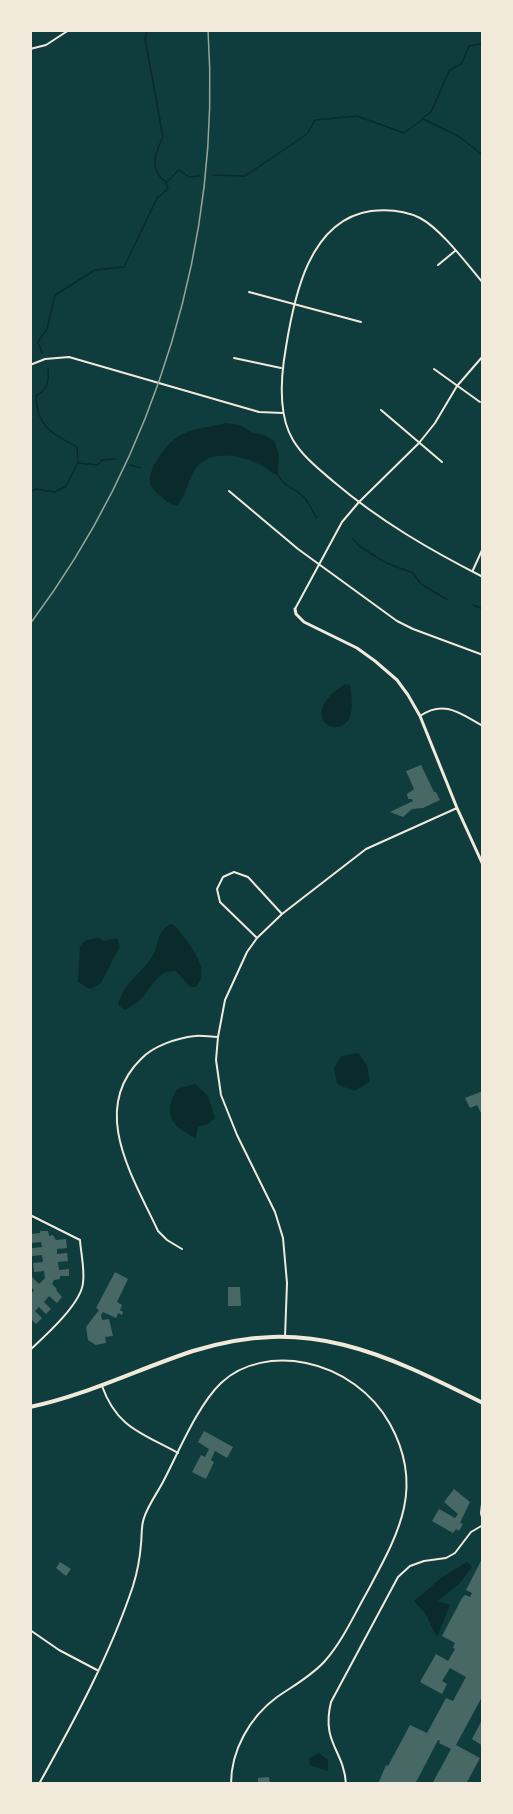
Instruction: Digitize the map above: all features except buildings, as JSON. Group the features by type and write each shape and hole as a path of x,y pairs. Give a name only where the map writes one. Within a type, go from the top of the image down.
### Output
{"main road":[{"path":"30,1407 102,1386 192,1352 223,1343 270,1337 313,1338 370,1351 394,1360 483,1403"}],"street":[{"path":"30,49 46,45 69,30"},
{"path":"483,283 432,227 420,218 398,210 362,212 339,225 316,250 305,270 293,305 282,368 283,413 292,439 319,470 358,502 405,535 483,577"},
{"path":"438,265 455,251"},
{"path":"249,292 361,321"},
{"path":"483,356 457,386 435,423 419,443 358,502 342,522 295,609 299,618 304,622 357,648 397,680 420,716 483,865"},
{"path":"30,365 45,359 69,357 259,412 283,413"},
{"path":"234,358 282,368"},
{"path":"434,369 480,402"},
{"path":"381,410 442,462"},
{"path":"229,491 318,564 405,626 483,654"},
{"path":"472,571 483,548"},
{"path":"420,716 438,707 460,713 482,726 483,736"},
{"path":"285,1337 287,1283 284,1238 275,1212 237,1135 221,1095 216,1060 225,1000 239,966 257,938 282,914 366,849 457,808"},
{"path":"257,938 220,902 217,889 223,877 234,872 248,877 282,914"},
{"path":"182,1249 158,1231 122,1151 115,1111 119,1091 131,1068 145,1054 165,1044 195,1036 218,1037"},
{"path":"30,1215 80,1240 83,1284 71,1308 30,1350"},
{"path":"39,1784 97,1670 135,1581 143,1518 207,1400 225,1380 248,1366 286,1361 318,1366 356,1385 382,1411 393,1429 404,1459 405,1503 400,1526 390,1548 334,1650 316,1670 267,1705 248,1729 234,1759 231,1784"},
{"path":"102,1386 111,1408 128,1426 178,1453"},
{"path":"346,1784 344,1770 328,1734 327,1718 331,1702 398,1577 410,1566 424,1561 446,1558 454,1553 471,1532 483,1523 481,1513 483,1495"},
{"path":"30,1630 53,1646 97,1670"}],"water":[{"path":"226,423 240,425 274,441 279,453 278,475 245,459 219,456 210,458 196,468 177,506 169,503 157,493 150,483 150,478 155,464 168,445 189,431"},
{"path":"345,684 350,685 351,713 347,722 340,727 332,727 322,717 323,707 330,696"},
{"path":"171,924 175,926 196,955 202,972 200,980 196,987 190,987 176,971 164,973 142,998 125,1010 118,1005 121,996 147,964 162,932"},
{"path":"98,938 104,941 117,938 120,946 101,983 90,989 78,982 80,946 86,940"},
{"path":"358,1053 367,1065 370,1082 354,1091 337,1084 334,1068 341,1056"},
{"path":"195,1084 208,1096 215,1118 207,1125 198,1126 196,1138 175,1125 170,1113 170,1106 177,1089"},
{"path":"467,1562 472,1567 460,1583 438,1601 450,1605 437,1637 425,1613 414,1601 441,1578"},
{"path":"319,1753 328,1760 328,1771 310,1765 309,1758"}],"waterway":[{"path":"148,30 145,38 163,137 156,155 155,167 160,177 166,182"},
{"path":"423,118 431,112 449,71 462,63 469,46 483,42"},
{"path":"213,175 245,176 307,134 315,120 357,116 404,133 423,119 458,136 483,155"},
{"path":"167,182 179,170 189,177 200,176"},
{"path":"42,353 38,342 47,329 55,295 95,270 124,267 157,198 168,189 166,183"},
{"path":"30,492 36,489 55,492 66,486 78,463 77,447 54,434 39,416 36,396 47,384 48,368"},
{"path":"78,463 98,465 102,460 116,459"},
{"path":"130,465 140,468"},
{"path":"278,475 283,482 304,497 317,518"},
{"path":"353,539 359,546 384,562 413,573 421,584 448,600"},
{"path":"473,605 483,609"}],"railway":[{"path":"30,624 74,559 113,490 145,418 172,343 191,266 204,188 210,109 208,30"}]}
